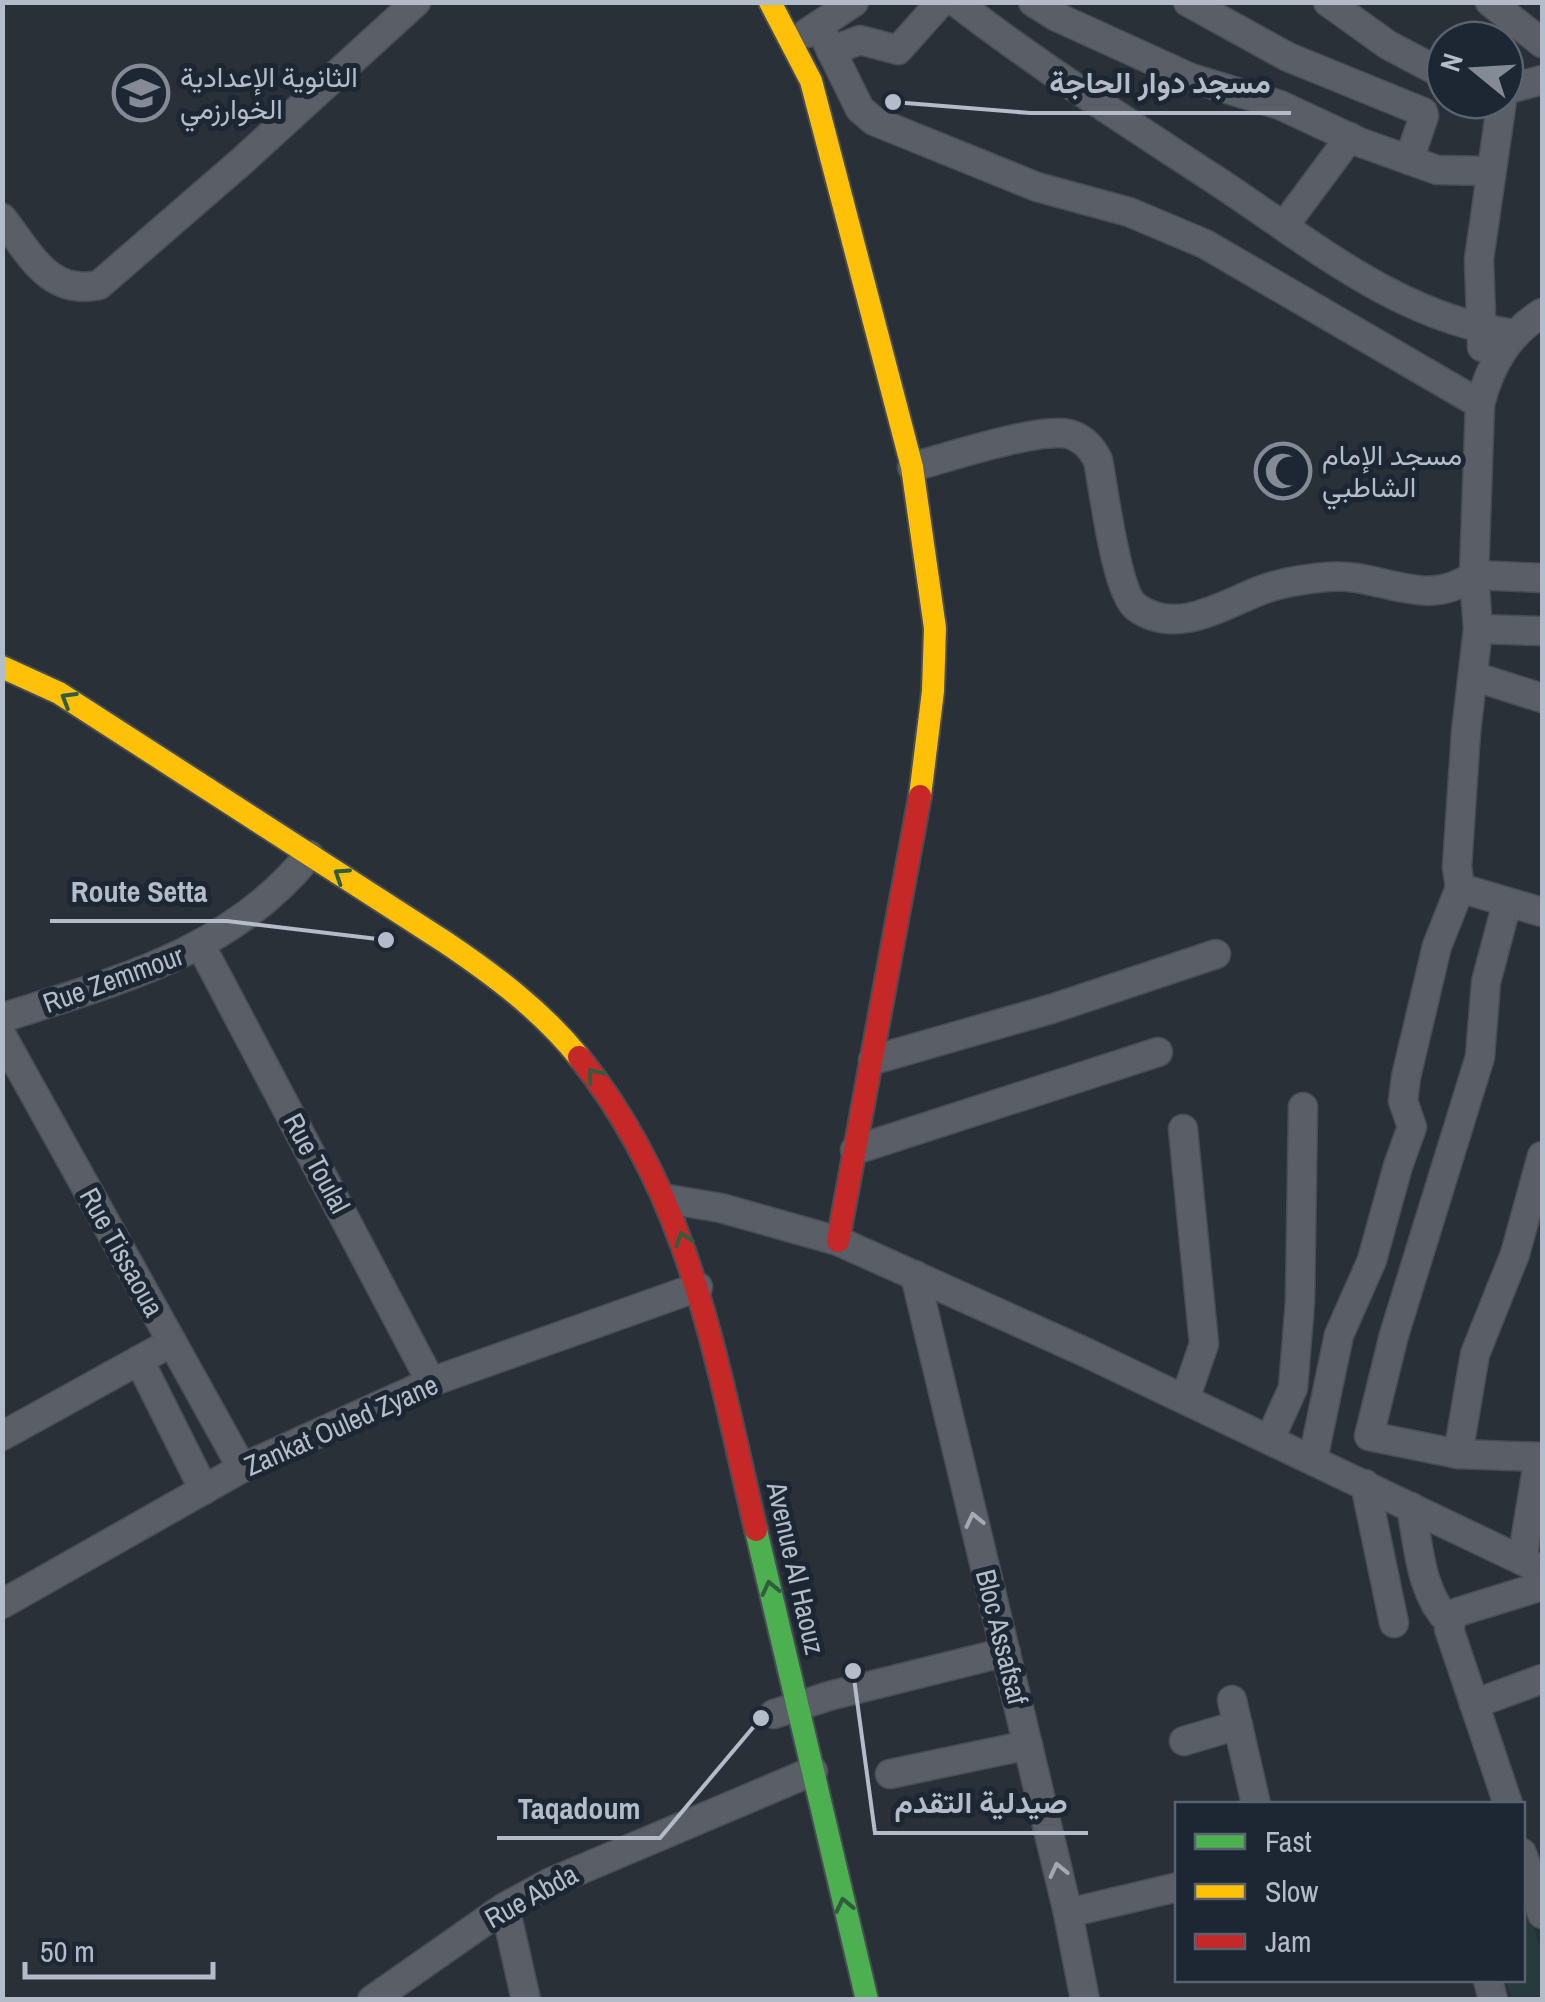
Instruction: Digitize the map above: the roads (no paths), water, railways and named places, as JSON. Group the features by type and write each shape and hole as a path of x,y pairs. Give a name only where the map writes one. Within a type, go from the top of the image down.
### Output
{"main road":[{"path":"770,2 811,80 829,140 912,467 935,628 933,691 915,831 838,1241"},
{"path":"2,667 76,704 303,864"},
{"path":"100,747 474,962 535,1010 588,1066 638,1162"},
{"name":"Avenue Al Haouz","path":"638,1162 668,1199 795,1779 867,2000"},
{"name":"Avenue Al Haouz","path":"638,1162 658,1237 686,1291 684,1328"}],"street":[{"path":"2,218 48,276 59,284 72,288 100,284 416,2"},
{"path":"825,38 854,2"},
{"path":"792,40 860,40 898,50 941,2"},
{"path":"956,2 1008,42 1328,258 1423,310 1481,330 1515,334"},
{"path":"1034,2 1057,17 1178,72 1280,106 1409,160 1436,170 1490,171"},
{"path":"1188,2 1288,57 1423,112 1409,160"},
{"path":"1328,2 1388,45 1425,64"},
{"path":"1490,2 1542,44"},
{"path":"825,38 860,109 874,120 1037,186 1130,212 1176,231 1483,393"},
{"path":"1313,1459 1339,1334 1372,1260 1412,1127 1403,1100 1406,1077 1437,946 1460,888 1457,866 1478,629 1474,575 1483,393 1479,258 1499,120"},
{"path":"1284,226 1350,137"},
{"path":"1483,393 1494,363 1515,334 1542,313"},
{"path":"912,467 1044,434 1067,434 1082,441 1098,460 1124,593 1146,613 1164,617 1194,618 1231,606 1261,590 1328,576 1355,577 1428,593 1460,585 1474,575 1542,578"},
{"path":"1478,629 1542,631"},
{"path":"1474,676 1542,698"},
{"name":"Rue Zemmour","path":"2,1018 94,988 201,946 248,918 303,864"},
{"path":"1460,888 1542,912"},
{"path":"668,1199 721,1208 838,1241 1185,1399 1532,1565 1541,1457 1458,1454 1369,1436 1394,1335 1480,1057 1486,982 1507,904"},
{"name":"Rue Toulal","path":"201,946 431,1382"},
{"path":"873,1060 1051,1009 1216,954"},
{"name":"Rue Tissaoua","path":"2,1036 242,1468"},
{"path":"855,1150 1158,1052"},
{"path":"1270,1439 1293,1388 1300,1302 1303,1107"},
{"path":"1183,1130 1204,1344 1185,1399"},
{"path":"1458,1454 1475,1354 1515,1254 1542,1156"},
{"name":"Bloc Assafsaf","path":"915,1275 1068,1913 1085,2000"},
{"name":"Zankat Ouled Zyane","path":"2,1604 242,1468 431,1382 686,1291"},
{"path":"2,1436 172,1342"},
{"path":"139,1360 204,1490"},
{"path":"1364,1484 1394,1623"},
{"path":"1411,1507 1429,1596 1450,1622"},
{"path":"1507,1802 1449,1629 1450,1622 1458,1612 1542,1586"},
{"path":"780,1712 1006,1652"},
{"path":"1474,1704 1542,1679"},
{"path":"1184,1741 1235,1713 1256,1802"},
{"path":"890,1774 1028,1746"},
{"name":"Rue Abda","path":"372,2000 505,1907 597,1860 795,1779"},
{"path":"1525,1862 1542,1914"},
{"path":"1068,1913 1175,1888"},
{"path":"505,1907 526,2000"}],"place":[{"name":"الثانوية الإعدادية الخوارزمي","path":"141,93"},
{"name":"مسجد دوار الحاجة","path":"893,102"},
{"name":"مسجد الإمام الشاطبي","path":"1283,471"},
{"name":"Route Setta","path":"386,940"},
{"name":"صيدلية التقدم","path":"853,1671"},
{"name":"Taqadoum","path":"761,1718"}]}
